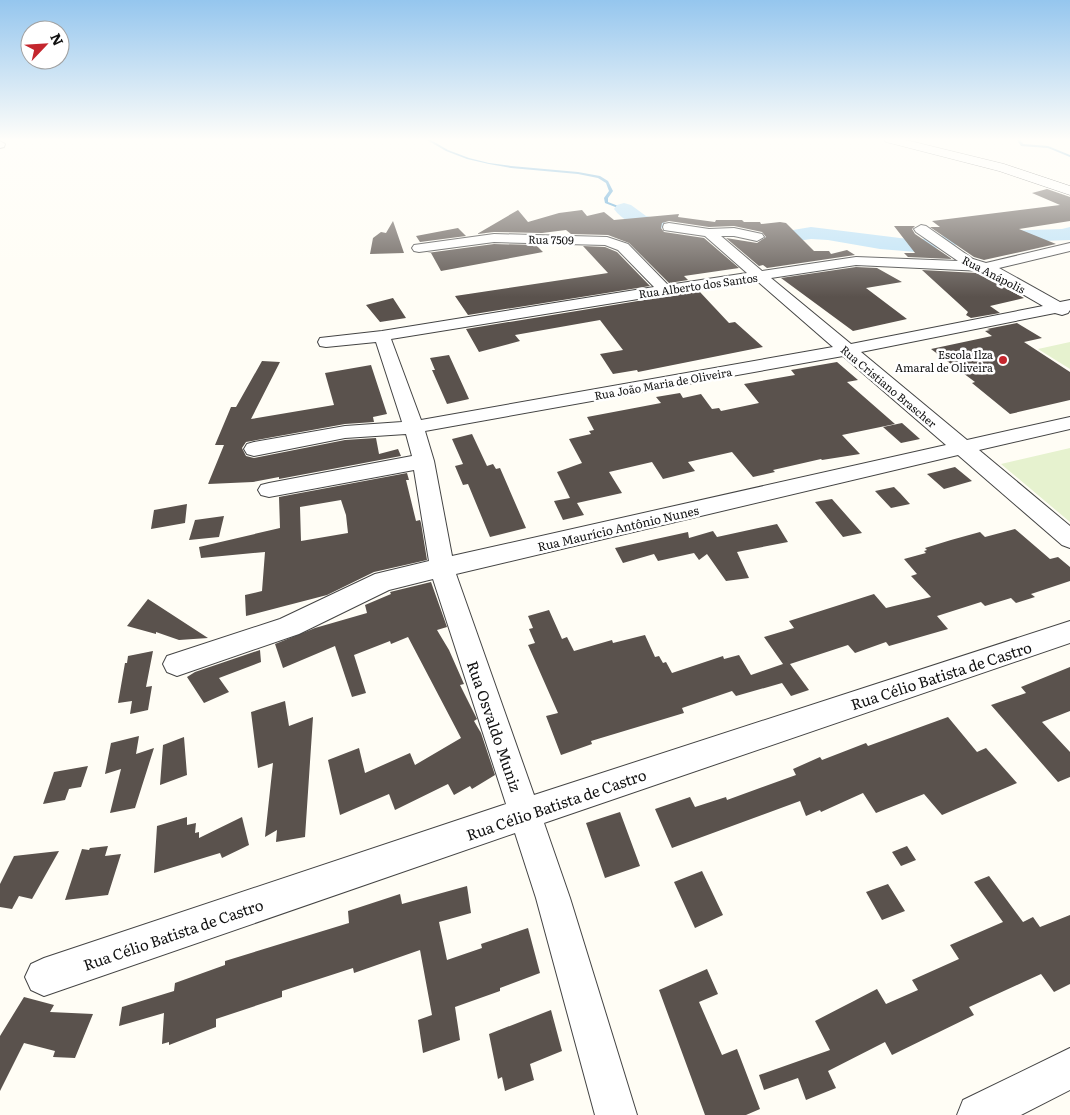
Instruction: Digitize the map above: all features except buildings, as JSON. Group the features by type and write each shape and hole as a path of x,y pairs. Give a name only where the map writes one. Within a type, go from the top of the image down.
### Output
{"street":[{"path":"669,227 709,233 734,232 756,237"},
{"name":"Rua Anápolis","path":"921,229 968,262 986,267 1066,308"},
{"name":"Rua Cristiano Brascher","path":"709,233 1070,539"},
{"name":"Rua 7509","path":"419,248 499,237 607,241 623,247 664,289"},
{"name":"Rua Alberto dos Santos","path":"326,342 382,336 664,289 868,260 986,267 1070,247"},
{"name":"Rua João Maria de Oliveira","path":"254,449 345,432 414,427 847,350 1066,308"},
{"name":"Rua Osvaldo Muniz","path":"382,336 424,461 442,568 552,898 616,1115"},
{"name":"Rua Maurício Antônio Nunes","path":"177,664 303,621 328,610 363,590 384,582 1070,423"},
{"path":"269,490 424,461"},
{"name":"Rua Célio Batista de Castro","path":"44,977 524,814 1070,632"},
{"path":"978,1115 1070,1068"}],"green space":[{"path":"1070,342 1070,369 1038,349"},
{"path":"1070,448 1070,522 1001,464"}],"waterway":[{"path":"610,192 606,198 606,202 624,209"},
{"path":"624,209 639,220 656,224"},
{"path":"776,238 811,233 916,246 963,238 1063,235 1070,233"}],"place":[{"name":"Escola Ilza Amaral de Oliveira","path":"1003,360"}]}
